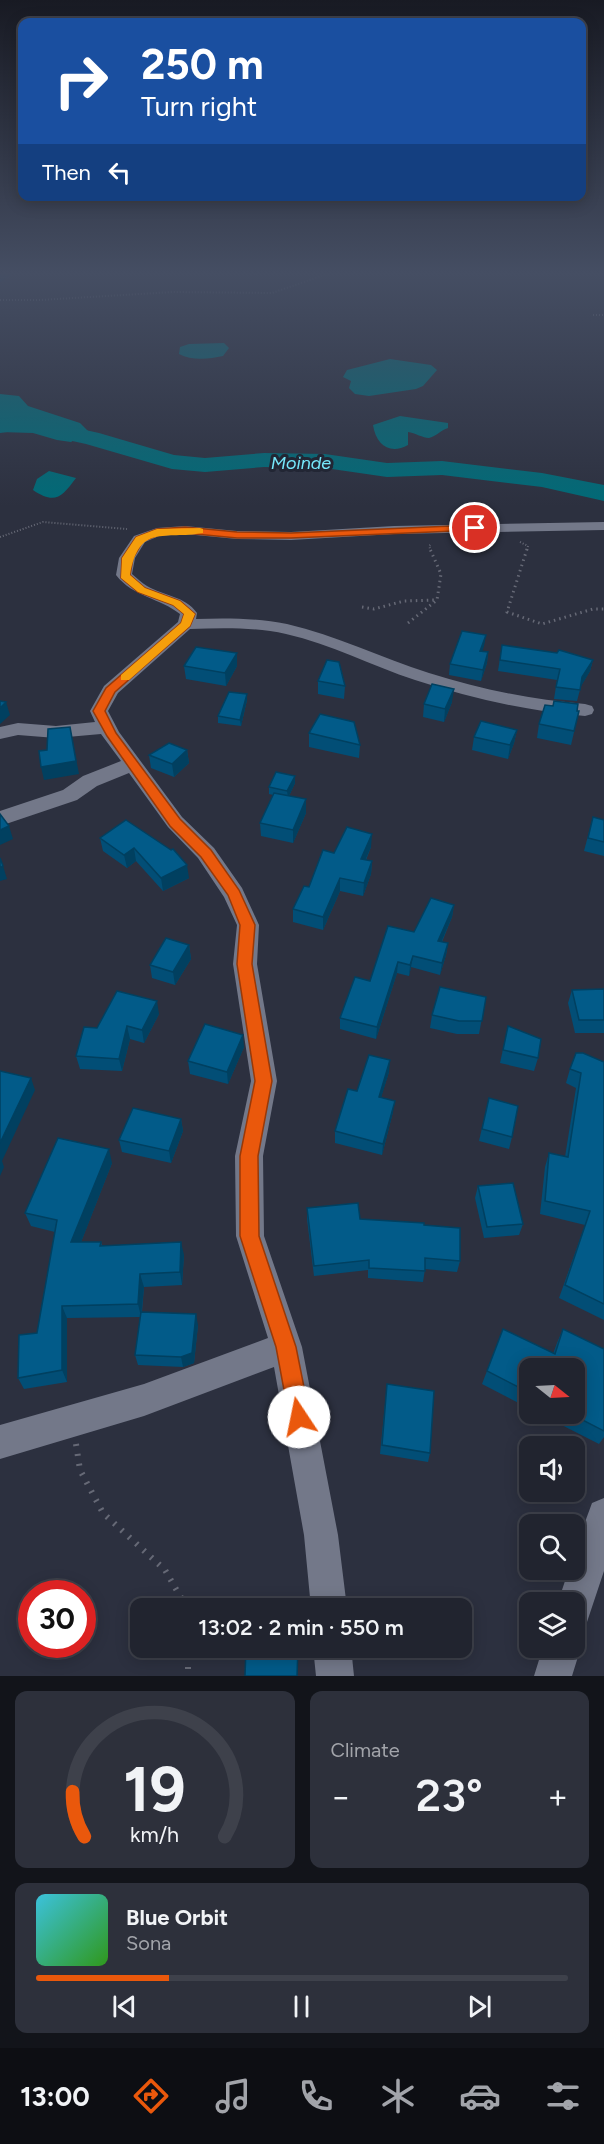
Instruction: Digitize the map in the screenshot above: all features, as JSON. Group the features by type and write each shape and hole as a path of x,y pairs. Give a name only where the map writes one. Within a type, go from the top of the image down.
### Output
{"street":[{"path":"327,1598 321,1534 286,1347 250,1236 249,1156 264,1081 244,964 248,925 234,894 206,853 175,822 107,727 99,711 110,690 186,624 189,614 176,603 142,590 124,576 128,558 139,539 157,532 185,530 237,535 291,536 452,529 604,526"},
{"path":"186,624 238,622 287,629 347,648 424,677 552,708 585,710"},
{"path":"0,733 18,729 56,732 107,727"},
{"path":"0,819 70,795 90,781 133,764"},
{"path":"0,1442 144,1400 286,1347"},
{"path":"579,1592 604,1515"},
{"path":"333,1658 335,1676"},
{"path":"553,1676 559,1658"}],"path":[{"path":"0,537 43,522 157,532"},
{"path":"408,623 437,600 441,574 429,546 449,535 452,529"},
{"path":"512,537 528,546 507,612 542,624 594,609 604,609"},
{"path":"362,607 374,609 404,602 437,600"},
{"path":"73,1421 80,1470 103,1513 165,1570 181,1598"},
{"path":"188,1658 188,1676"}],"water":[{"path":"180,350 227,350 223,356 206,359 179,354"},
{"path":"390,359 431,365 437,370 423,386 416,389 369,396 355,394 349,388 351,381 343,377 347,370"},
{"path":"0,394 19,396 28,406 80,423 88,431 71,442 33,433 0,432"},
{"path":"400,416 448,423 448,428 429,438 408,432 408,445 395,449 385,446 377,438 373,425"},
{"path":"49,471 76,478 62,494 53,498 47,497 33,490 37,479"}],"building":[{"path":"462,631 486,635 480,651 488,652 483,670 450,664"},
{"path":"502,645 557,653 559,650 593,660 582,677 580,690 556,687 560,669 500,660"},
{"path":"196,647 237,653 225,673 184,666"},
{"path":"327,660 339,662 345,686 318,681"},
{"path":"432,684 454,689 445,709 424,704"},
{"path":"229,692 247,694 240,720 218,716"},
{"path":"554,701 578,704 577,711 579,711 574,731 539,724 545,705 553,706"},
{"path":"320,714 354,722 360,745 309,733"},
{"path":"481,721 517,730 510,745 474,737"},
{"path":"70,727 76,761 41,767 39,751 47,750 48,729"},
{"path":"169,743 187,750 172,764 149,755"},
{"path":"276,772 295,776 287,791 269,787"},
{"path":"274,793 306,799 293,830 260,823"},
{"path":"0,814 9,826 0,830"},
{"path":"593,817 604,820 604,842 588,838"},
{"path":"126,820 171,850 173,849 187,865 161,878 134,848 124,855 100,838"},
{"path":"347,827 372,834 361,859 372,861 364,883 340,878 323,917 293,909 304,886 309,887 323,850 334,853"},
{"path":"431,898 454,905 438,941 448,943 442,963 413,956 410,965 398,962 377,1027 340,1018 355,977 370,981 388,926 414,932"},
{"path":"166,938 189,945 173,972 150,965"},
{"path":"440,987 486,997 482,1021 459,1021 432,1015"},
{"path":"604,989 604,1020 579,1020 572,990"},
{"path":"117,991 157,1001 142,1030 127,1026 119,1059 76,1056 84,1027 97,1028"},
{"path":"205,1024 243,1035 227,1072 188,1061"},
{"path":"508,1026 541,1039 538,1058 503,1050"},
{"path":"576,1053 583,1053 604,1062 604,1304 565,1285 590,1211 545,1201 549,1153 568,1157 581,1073 570,1069"},
{"path":"369,1055 390,1060 379,1097 395,1101 383,1144 335,1131 348,1089 357,1091"},
{"path":"0,1071 31,1078 0,1143"},
{"path":"489,1098 518,1106 512,1137 482,1129"},
{"path":"133,1108 181,1119 169,1151 119,1140"},
{"path":"58,1138 109,1149 71,1242 101,1242 100,1246 181,1242 180,1272 140,1274 138,1304 62,1306 62,1370 18,1378 19,1335 37,1333 57,1220 25,1213"},
{"path":"513,1183 523,1224 487,1227 478,1186"},
{"path":"358,1203 360,1219 460,1228 460,1261 425,1258 425,1271 369,1268 369,1260 314,1266 307,1208"},
{"path":"141,1312 196,1314 192,1353 181,1357 135,1355"},
{"path":"503,1329 555,1354 563,1329 604,1349 604,1431 585,1421 585,1358 519,1358 519,1387 487,1371"},
{"path":"387,1384 434,1391 430,1453 382,1445"},
{"path":"246,1658 298,1658 297,1676 245,1676"}],"waterway":[{"name":"Moinde","path":"0,426 22,423 91,438 172,462 205,465 264,460 325,461 387,470 442,468 542,480 604,493"}],"slow traffic":[{"path":"125,678 186,624 189,614 176,603 142,590 124,576 128,558 139,539 157,532 200,531"}],"route":[{"path":"299,1417 286,1347 250,1236 249,1156 264,1081 244,964 248,925 234,894 206,853 175,822 111,734 99,711 110,690 186,624 189,614 176,603 142,590 124,576 128,558 139,539 157,532 185,530 237,535 291,536 475,528"}]}
